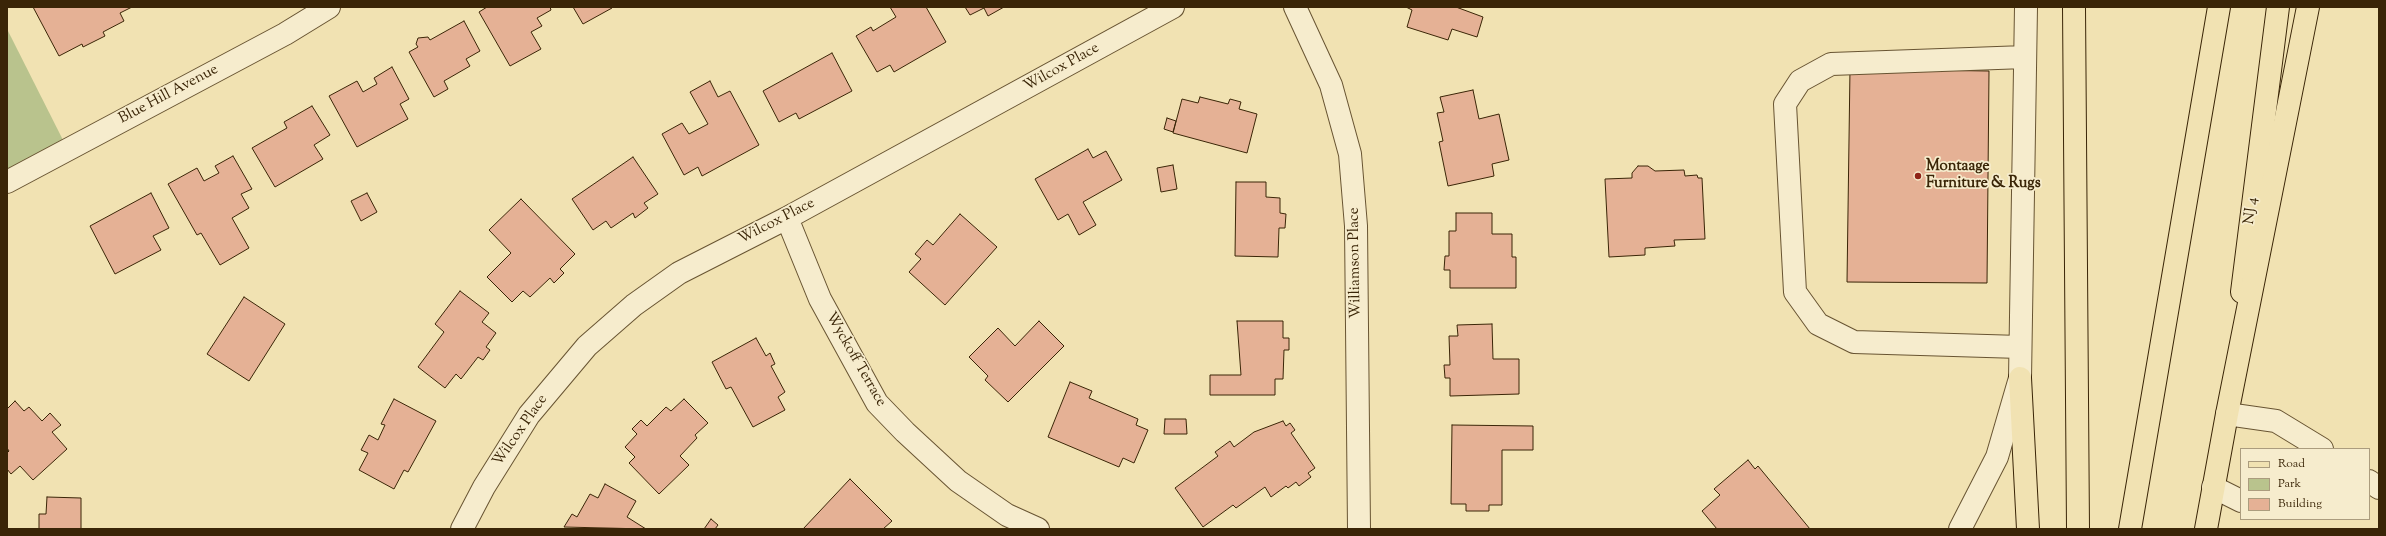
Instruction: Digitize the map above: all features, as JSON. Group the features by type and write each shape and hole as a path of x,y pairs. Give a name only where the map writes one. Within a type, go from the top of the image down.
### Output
{"main road":[{"path":"2074,7 2077,203 2078,529"},
{"path":"2077,203 2086,7"},
{"path":"2130,529 2220,7"},
{"name":"NJ 4","path":"2206,529 2227,414 2278,7"},
{"path":"2227,414 2308,7"},
{"path":"2227,414 2319,7"},
{"path":"2020,378 2028,529"}],"street":[{"name":"Blue Hill Avenue","path":"7,182 284,34 329,7"},
{"name":"Wilcox Place","path":"462,529 484,487 529,415 586,346 634,305 679,273 786,218 1173,7"},
{"name":"Williamson Place","path":"1296,7 1331,85 1350,154 1356,226 1359,529"},
{"path":"1960,529 1997,457 2020,378 2026,7"},
{"path":"2020,347 1854,342 1818,324 1794,292 1785,104 1800,81 1831,64 2025,57"},
{"name":"Wyckoff Terrace","path":"786,218 820,299 877,403 905,432 958,481 1006,515 1038,529"},
{"path":"2227,414 2276,421 2320,448"},
{"path":"2370,482 2379,488"},
{"path":"2213,487 2240,500"}],"green space":[{"path":"7,29 68,150 7,182"}],"building":[{"path":"33,7 132,7 120,13 124,21 103,32 105,36 83,47 82,44 59,56"},
{"path":"487,7 550,7 551,10 537,18 542,26 531,32 541,49 510,66 479,12"},
{"path":"573,7 612,7 612,8 583,24"},
{"path":"890,7 926,7 946,42 894,72 890,65 877,72 856,36 871,27 873,31 896,17"},
{"path":"965,7 1004,7 988,16 984,8 970,15"},
{"path":"1406,7 1456,7 1483,17 1477,37 1452,29 1448,40 1407,27 1412,10"},
{"path":"464,21 480,51 466,59 470,66 444,81 448,89 434,97 409,52 418,47 416,44 418,38 428,37 430,40"},
{"path":"832,53 852,91 799,119 796,113 779,122 763,91"},
{"path":"392,67 409,99 400,104 408,119 357,147 329,96 357,81 363,92 377,84 374,78"},
{"name":"Montaage Furniture & Rugs","path":"1850,69 1989,71 1987,283 1847,282"},
{"path":"710,81 718,97 730,91 759,145 702,176 698,167 684,175 662,134 682,123 689,134 708,124 690,92"},
{"path":"1473,90 1479,119 1499,114 1509,160 1492,164 1494,176 1448,186 1439,142 1443,141 1437,113 1444,112 1440,97"},
{"path":"1200,97 1228,104 1230,99 1241,102 1239,109 1257,114 1247,153 1173,133 1182,99 1198,103"},
{"path":"312,106 330,135 314,145 323,159 275,187 252,148 287,128 284,122"},
{"path":"1167,118 1176,121 1173,132 1164,129"},
{"path":"1088,149 1093,158 1106,151 1122,180 1083,202 1096,225 1079,235 1068,214 1058,220 1035,179"},
{"path":"233,156 252,189 241,194 249,208 232,218 249,248 220,265 201,233 197,235 168,184 197,168 204,181 219,173 215,166"},
{"path":"633,157 658,194 644,203 648,208 635,218 633,213 611,228 606,221 593,230 572,199"},
{"path":"1173,165 1177,189 1161,192 1157,168"},
{"path":"1638,166 1648,166 1655,171 1684,170 1685,176 1697,175 1698,178 1702,178 1705,239 1674,240 1675,246 1645,248 1645,255 1609,257 1605,179 1632,178 1632,173"},
{"path":"1236,182 1266,182 1266,197 1280,198 1280,213 1286,214 1285,228 1279,228 1278,257 1235,256"},
{"path":"151,193 169,228 153,236 161,250 115,274 90,226"},
{"path":"367,193 377,212 361,221 351,201"},
{"path":"521,199 575,254 560,269 564,273 554,283 550,278 530,297 523,291 512,302 487,277 511,253 489,230"},
{"path":"1456,213 1492,213 1492,234 1512,234 1512,257 1516,257 1516,288 1450,288 1450,270 1444,270 1445,256 1449,256 1449,231 1456,231"},
{"path":"960,214 997,247 945,305 909,272 921,259 915,254 927,240 933,245"},
{"path":"460,291 489,313 482,322 496,333 486,347 490,350 483,360 478,357 461,379 456,374 445,388 418,367 444,332 435,324"},
{"path":"244,297 285,324 249,381 207,354"},
{"path":"1039,321 1064,346 1008,402 985,380 988,376 969,357 998,328 1015,346"},
{"path":"1237,321 1283,321 1283,338 1289,338 1289,350 1284,350 1283,379 1275,379 1275,395 1210,395 1210,375 1241,375"},
{"path":"1492,324 1493,359 1519,359 1519,394 1450,396 1450,378 1445,378 1444,365 1450,365 1449,336 1458,336 1457,325"},
{"path":"756,338 766,356 770,353 775,364 771,366 785,392 778,397 785,410 753,427 731,387 726,389 712,362"},
{"path":"1070,382 1092,391 1089,398 1138,419 1136,425 1148,430 1134,463 1123,458 1119,467 1048,437"},
{"path":"394,399 436,421 408,472 404,470 394,489 359,470 368,453 361,450 369,435 378,440 385,425 381,424"},
{"path":"684,399 708,423 695,435 697,438 680,456 689,465 659,494 629,463 635,457 625,447 637,434 632,429 641,420 647,426 666,407 671,411"},
{"path":"15,401 24,411 29,407 42,421 50,413 61,425 52,432 67,449 33,480 20,466 11,474 7,469 7,453 9,451 7,448 7,409"},
{"path":"1165,419 1186,419 1187,434 1164,434"},
{"path":"1283,421 1286,426 1290,423 1295,430 1291,433 1315,468 1308,473 1311,477 1299,486 1296,482 1288,488 1286,486 1271,497 1265,487 1236,508 1233,505 1203,527 1175,488 1218,456 1215,452 1230,441 1234,447 1254,432"},
{"path":"1452,425 1533,426 1533,450 1502,450 1502,505 1489,505 1489,511 1466,511 1466,504 1451,504"},
{"path":"1748,460 1755,469 1758,466 1810,529 1717,529 1702,511 1720,495 1714,489"},
{"path":"850,479 892,521 883,529 803,529"},
{"path":"605,484 636,501 627,517 646,529 564,527 572,514 577,517 590,494 598,498"},
{"path":"47,497 81,498 81,529 39,529 39,514 46,514"},
{"path":"711,519 718,525 715,529 704,529"}],"place":[{"name":"Montaage Furniture & Rugs","path":"1918,176"}]}
